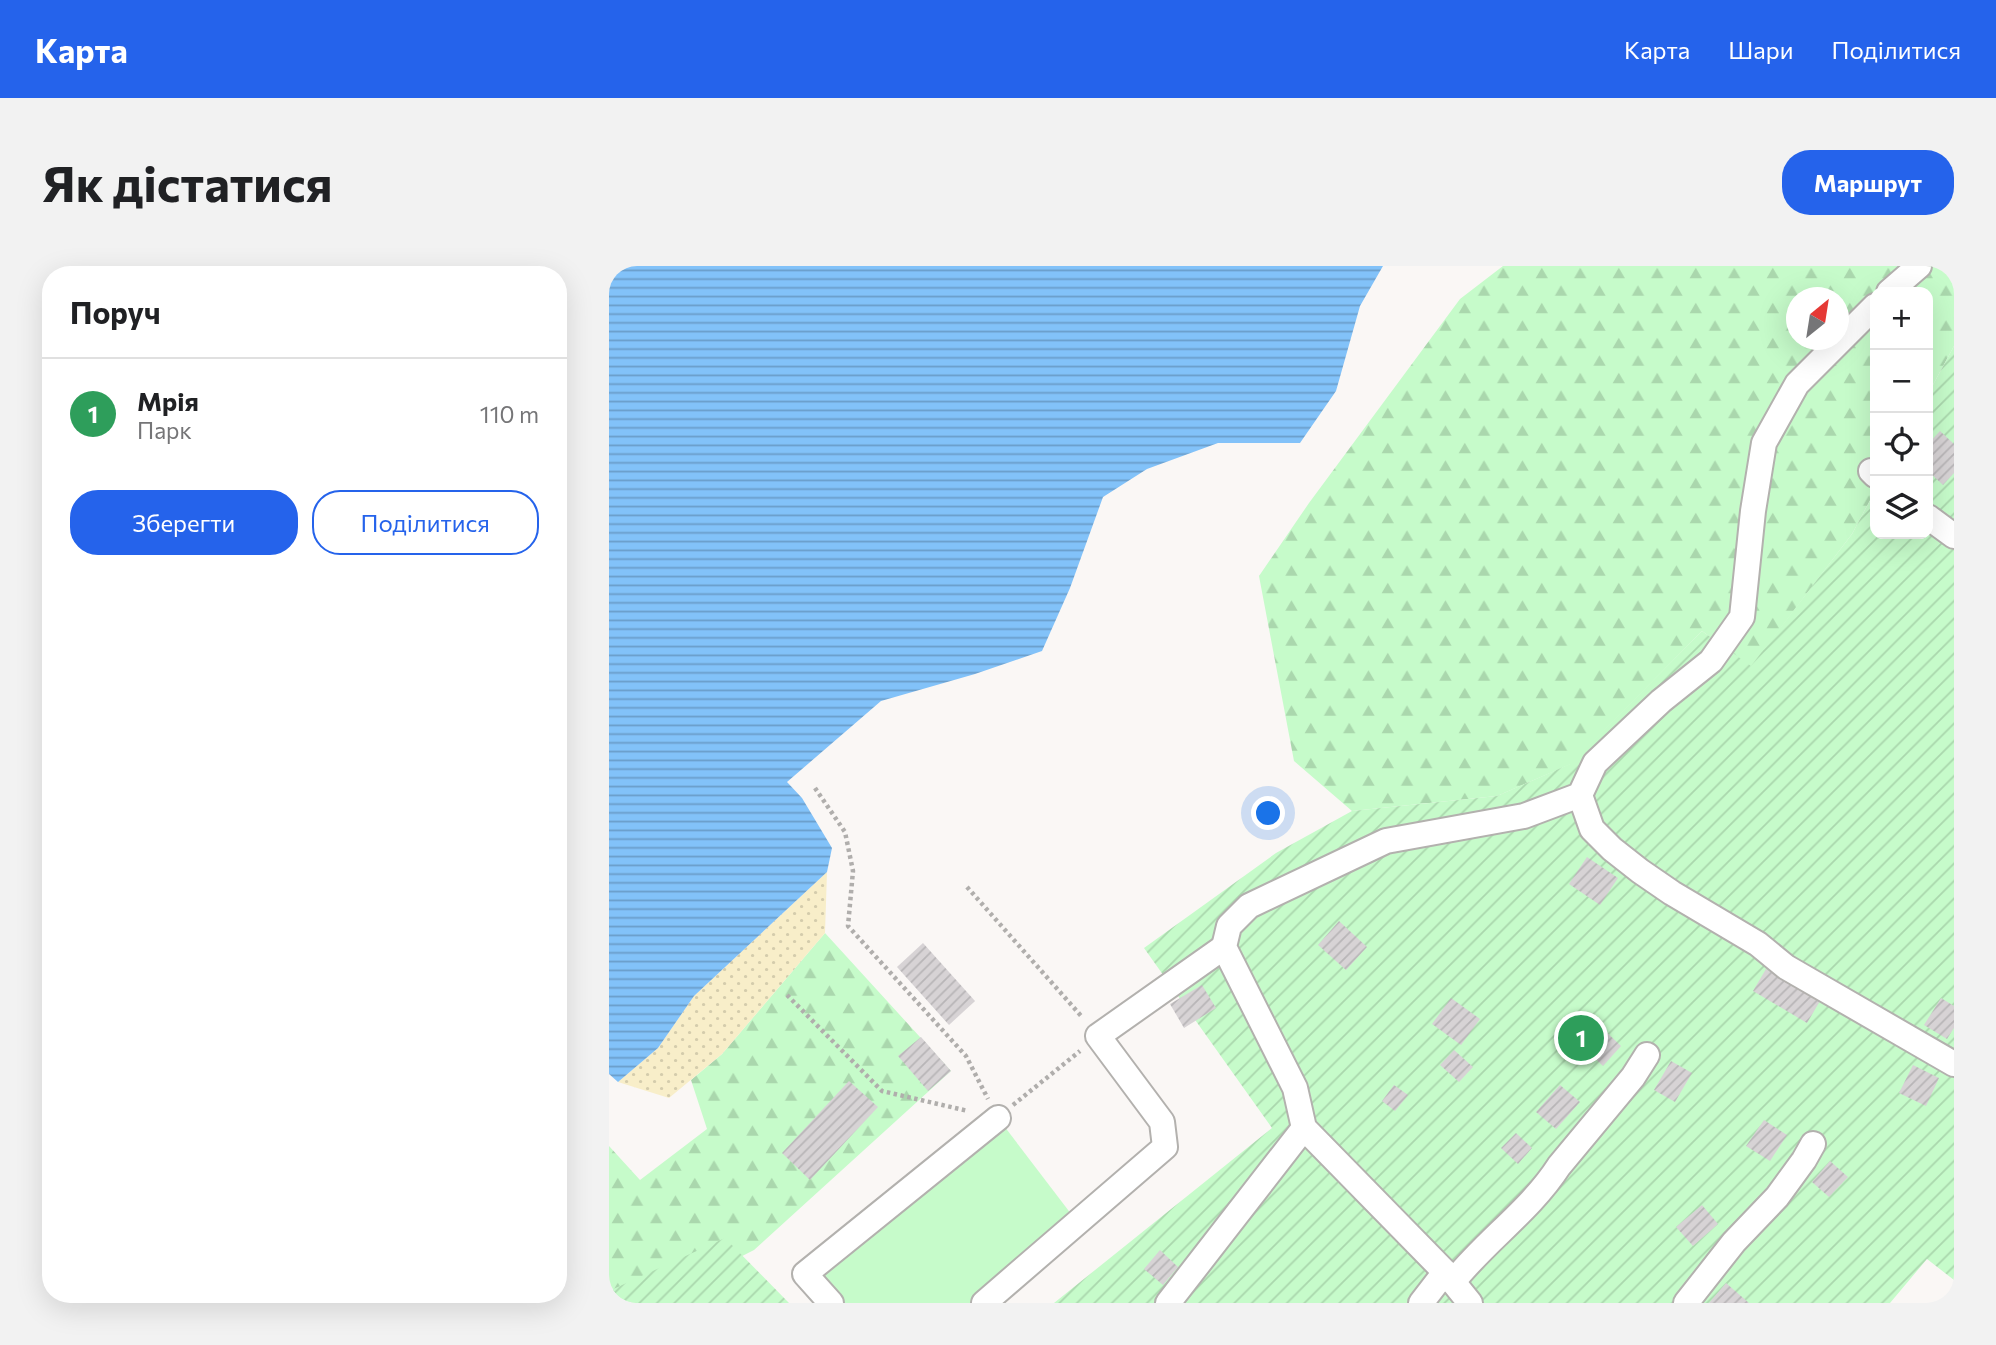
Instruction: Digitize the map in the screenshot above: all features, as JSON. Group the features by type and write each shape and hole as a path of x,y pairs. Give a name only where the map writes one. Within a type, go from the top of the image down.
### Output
{"street":[{"path":"1895,287 1919,266"},
{"path":"1470,1303 1449,1277 1304,1128 1295,1088 1224,947 1229,926 1249,906 1386,841 1524,816 1580,795 1595,763 1661,701 1711,661 1742,617 1763,443 1797,384 1870,311"},
{"path":"1933,521 1954,536"},
{"path":"1580,795 1592,829 1640,871 1758,944 1786,967 1954,1064"},
{"path":"984,1303 1165,1147 1161,1122 1098,1036 1224,947"},
{"path":"1421,1303 1530,1204 1633,1077 1647,1055"},
{"path":"831,1303 805,1274 997,1118"},
{"path":"1168,1303 1304,1128"},
{"path":"1686,1303 1734,1242 1777,1197 1814,1144"}],"path":[{"path":"815,788 845,832 853,871 848,926 966,1056 997,1118"},
{"path":"967,887 1098,1036 997,1118"},
{"path":"787,995 882,1091 997,1118"}],"green space":[{"path":"1503,266 1954,266 1954,346 1933,385 1933,287 1870,287 1870,500 1852,534 1751,667 1702,631 1571,764 1497,796 1352,811 1294,761 1259,576 1309,503 1460,299"},
{"path":"1954,346 1954,1280 1927,1259 1890,1303 1054,1303 1272,1128 1144,948 1276,853 1352,811 1497,796 1570,764 1702,631 1751,666 1852,534 1870,500 1870,539 1933,539 1933,385"},
{"path":"825,933 951,1071 754,1250 650,1303 609,1303 609,1146 640,1180 707,1129 691,1080 722,1054"},
{"path":"998,1118 1078,1223 984,1303 831,1303 805,1274"},
{"path":"725,1238 789,1303 609,1303 609,1291"}],"sand":[{"path":"827,872 825,933 722,1054 669,1098 618,1082 658,1048 694,996"}],"water":[{"path":"609,266 1383,266 1360,306 1336,391 1300,443 1218,443 1147,469 1103,497 1070,588 1042,651 881,701 787,782 802,798 832,848 827,872 694,996 658,1048 618,1082 609,1074"}],"building":[{"path":"1940,431 1954,444 1954,473 1943,485 1933,476 1933,439"},
{"path":"1587,857 1618,878 1600,905 1569,884"},
{"path":"1339,921 1367,947 1346,970 1318,945"},
{"path":"923,943 975,1001 949,1025 897,967"},
{"path":"1766,969 1820,1001 1807,1023 1753,991"},
{"path":"1202,985 1216,1008 1184,1028 1170,1004"},
{"path":"1451,998 1480,1019 1461,1045 1432,1024"},
{"path":"1941,998 1954,1006 1954,1028 1947,1039 1924,1025"},
{"path":"1600,1026 1621,1046 1603,1066 1582,1046"},
{"path":"921,1037 951,1071 928,1091 898,1056"},
{"path":"1454,1050 1473,1067 1459,1082 1440,1065"},
{"path":"1671,1061 1692,1073 1675,1102 1654,1090"},
{"path":"1913,1065 1939,1078 1926,1106 1899,1093"},
{"path":"849,1081 878,1107 810,1180 782,1153"},
{"path":"1394,1085 1408,1095 1395,1111 1382,1101"},
{"path":"1560,1085 1580,1102 1556,1129 1536,1112"},
{"path":"1764,1120 1787,1135 1770,1161 1746,1146"},
{"path":"1516,1133 1532,1148 1518,1164 1501,1148"},
{"path":"1830,1161 1848,1177 1829,1197 1812,1182"},
{"path":"1702,1205 1718,1224 1693,1246 1676,1227"},
{"path":"1160,1250 1178,1267 1163,1285 1144,1269"},
{"path":"1726,1283 1749,1303 1709,1303"}],"place":[{"name":"Мрія","path":"1581,1038"}]}
